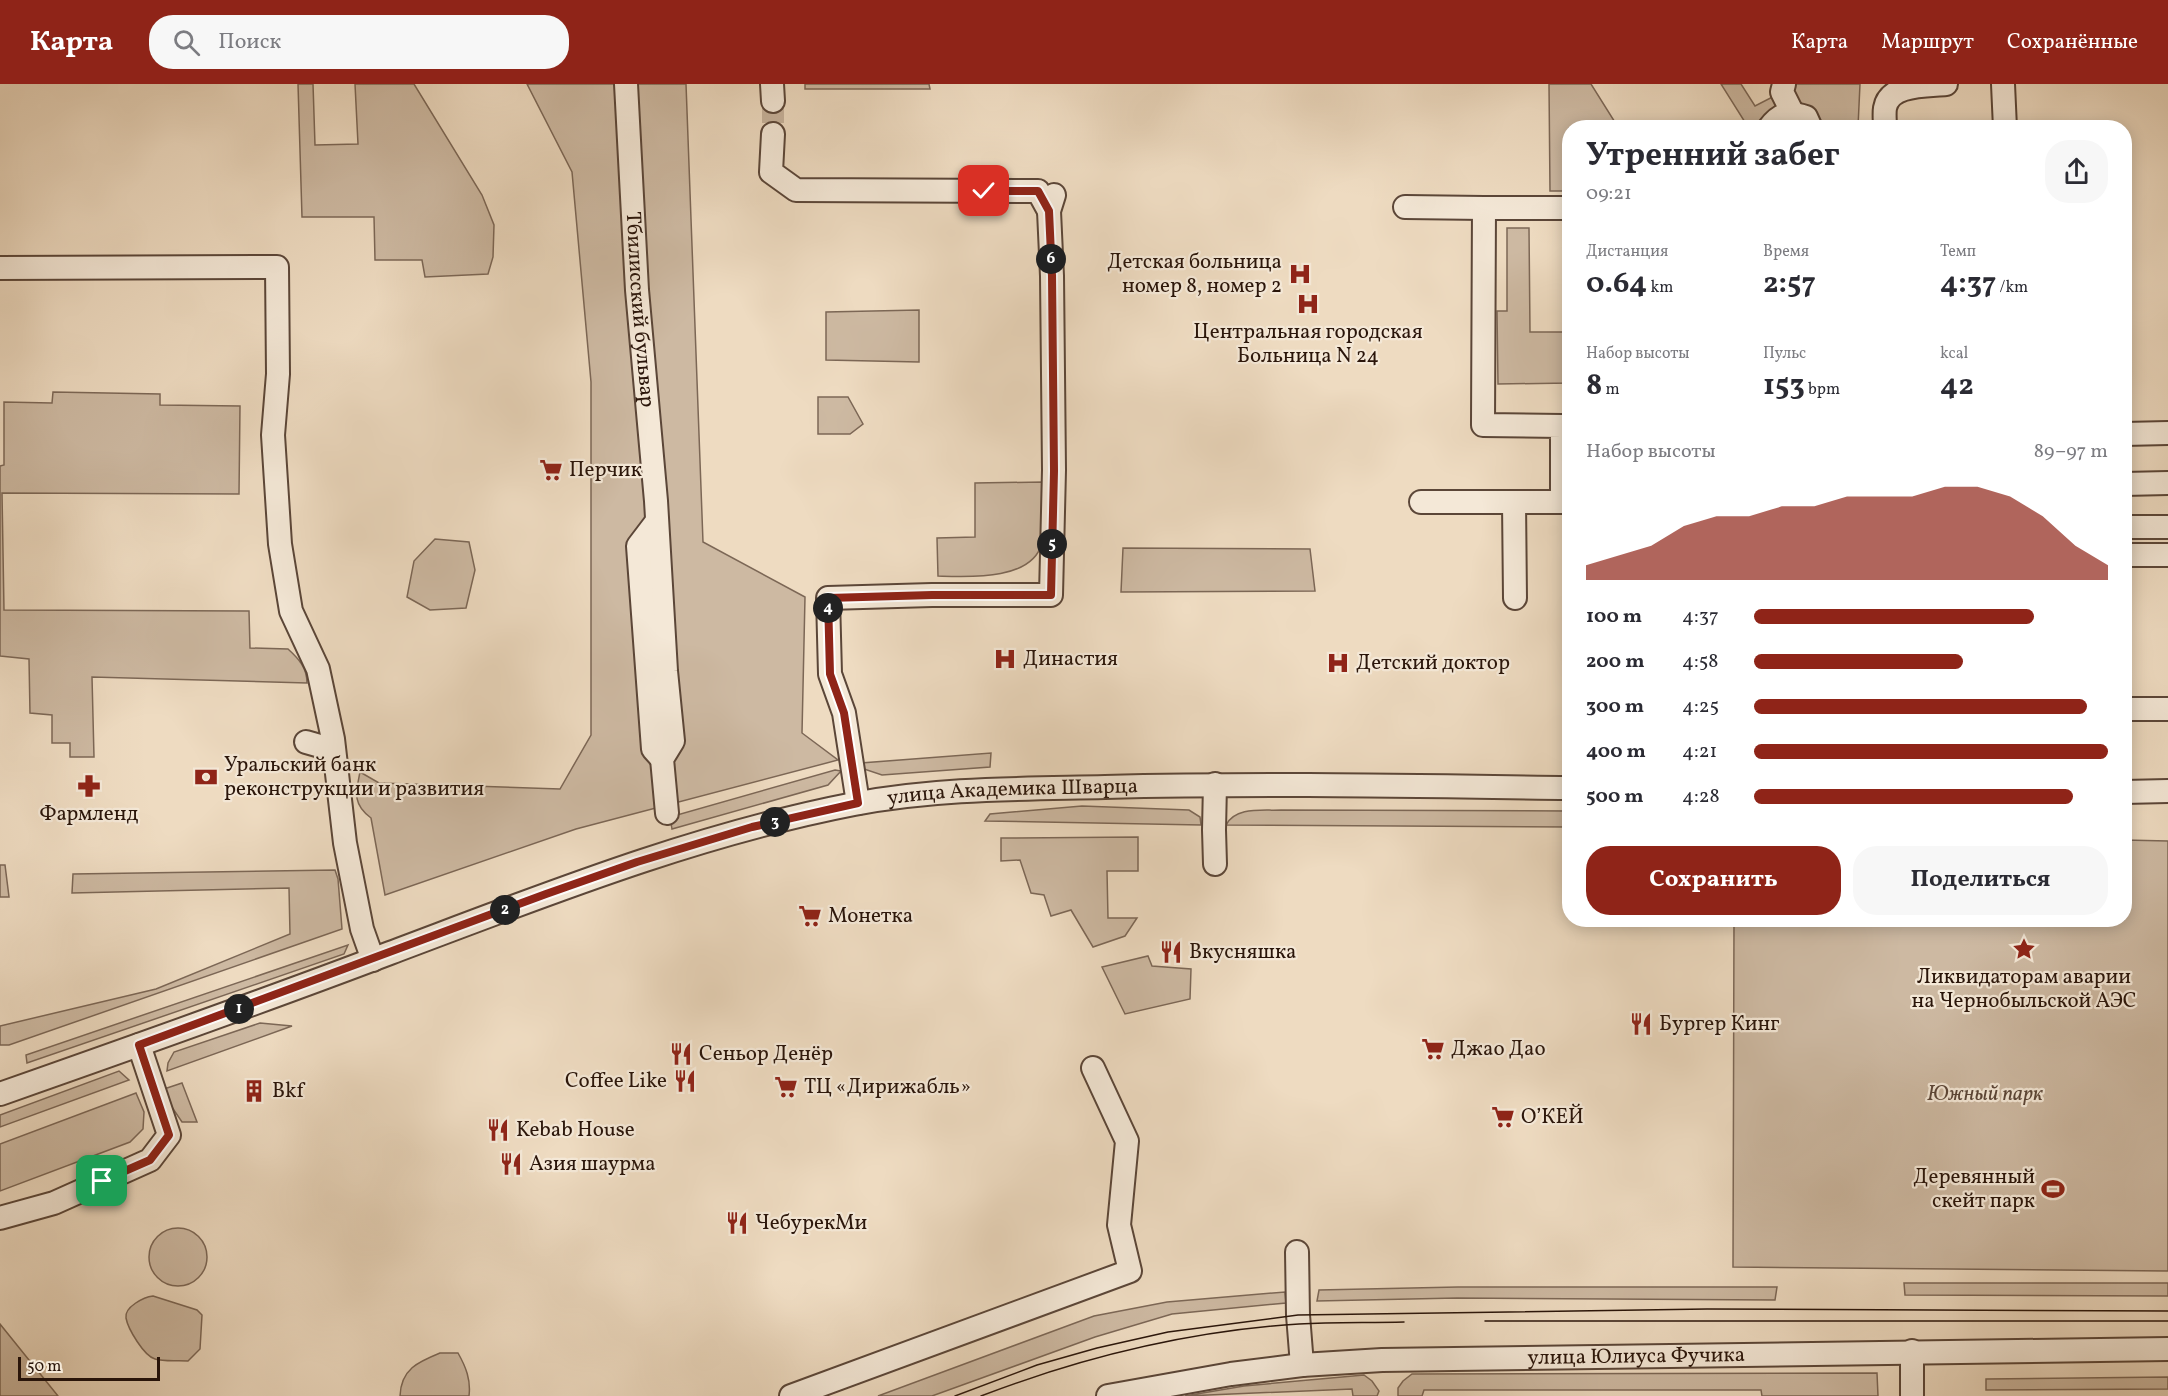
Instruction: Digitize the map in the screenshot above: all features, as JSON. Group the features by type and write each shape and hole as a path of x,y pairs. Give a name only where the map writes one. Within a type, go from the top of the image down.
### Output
{"street":[{"path":"1784,84 1782,92 1792,112"},
{"path":"1885,120 1885,107 1891,95 1899,88 1946,84"},
{"path":"2003,84 2005,120"},
{"name":"Тбилисский бульвар","path":"622,89 673,741 662,759 667,813"},
{"path":"1774,120 1777,116 1792,112 1806,117 1807,120"},
{"path":"773,135 771,172 796,190 1038,191 1052,203 1054,471 1051,595 828,598 830,674 844,713 858,803"},
{"path":"1405,207 1562,208"},
{"path":"1484,208 1483,425 1562,426"},
{"path":"0,268 277,267 278,374 273,435 280,544 291,611 318,669 334,750 345,843 362,929 373,960"},
{"path":"2132,434 2168,433"},
{"path":"2132,484 2168,483"},
{"path":"1421,502 1562,502"},
{"path":"1514,502 1515,598"},
{"path":"2132,527 2168,527"},
{"path":"2132,555 2168,555"},
{"path":"2132,709 2168,709"},
{"path":"306,742 334,750"},
{"path":"1215,784 1215,864"},
{"name":"улица Академика Шварца","path":"0,1094 637,862 752,827 858,803 971,790 1215,784 1562,788"},
{"path":"2132,792 2168,791"},
{"path":"0,1218 54,1203 150,1160 169,1135 139,1045"},
{"path":"791,1396 1130,1271 1119,1225 1127,1141 1093,1068"},
{"path":"1297,1252 1302,1365"},
{"name":"улица Юлиуса Фучика","path":"1107,1396 1231,1374 1302,1365 1444,1358 2168,1349"},
{"path":"1912,1351 1912,1396"}],"green space":[{"path":"298,84 313,84 315,145 358,144 355,84 414,84 482,195 494,225 493,257 488,274 425,277 422,260 375,260 374,217 302,217"},
{"path":"527,84 686,84 703,542 805,597 802,733 838,760 576,829 385,895 371,818 358,803 357,786 360,772 379,783 560,789 591,735 591,382 572,172"},
{"path":"805,84 929,84 930,89 805,89"},
{"path":"1549,84 1591,84 1614,120 1562,120 1562,191 1550,191"},
{"path":"1721,84 1741,84 1755,106 1792,87 1791,84 1860,84 1858,120 1744,120"},
{"path":"1507,228 1529,228 1530,332 1562,332 1562,383 1498,384 1497,311 1507,311"},
{"path":"919,310 919,362 826,360 826,312"},
{"path":"53,392 160,394 160,405 240,406 239,494 2,493 4,610 249,611 250,648 288,649 302,664 307,683 92,677 94,757 70,757 70,743 52,743 52,715 30,713 29,659 0,656 0,466 4,465 4,402 52,403"},
{"path":"818,397 848,397 863,424 850,434 818,434"},
{"path":"1043,482 1042,543 1036,555 1026,564 998,574 966,577 938,576 937,538 975,537 975,483"},
{"path":"435,539 469,542 475,570 466,608 430,610 407,597 414,561"},
{"path":"1123,548 1310,549 1315,591 1121,592"},
{"path":"991,753 990,767 882,775 861,768 861,763"},
{"path":"835,770 841,771 828,785 672,829 670,817"},
{"path":"1082,806 1189,810 1200,817 1201,825 985,821 990,814"},
{"path":"1258,810 1562,811 1562,827 1226,825 1236,815"},
{"path":"1138,837 1138,871 1107,871 1108,918 1137,918 1125,936 1093,947 1071,910 1051,916 1044,895 1031,893 1020,860 1001,861 1001,838"},
{"name":"Южный парк","path":"2132,840 2168,841 2168,1271 1733,1267 1734,927 2132,927"},
{"path":"0,865 5,865 9,897 0,897"},
{"path":"335,870 338,879 342,929 9,1045 0,1045 0,1026 156,989 290,934 289,888 72,893 73,874"},
{"path":"348,945 344,954 27,1063 26,1055"},
{"path":"1148,956 1152,966 1191,969 1190,999 1125,1014 1102,967"},
{"path":"260,1023 292,1026 167,1071 168,1063 174,1052"},
{"path":"119,1071 129,1080 0,1127 0,1115"},
{"path":"182,1083 197,1122 182,1122 167,1100 164,1089"},
{"path":"136,1093 144,1112 143,1129 130,1142 0,1191 0,1144"},
{"path":"178,1228 189,1230 202,1241 207,1257 205,1268 194,1281 178,1286 167,1284 154,1273 149,1257 151,1246 162,1233"},
{"path":"1904,1283 2168,1283 2168,1296 1905,1295"},
{"path":"1458,1287 1777,1287 1775,1300 1457,1298 1317,1301 1319,1290"},
{"path":"1285,1292 1286,1303 1172,1314 1095,1337 932,1396 878,1396 1094,1316 1167,1302"},
{"path":"153,1296 197,1310 202,1315 200,1349 188,1361 155,1359 146,1353 133,1335 126,1318 128,1310 140,1300"},
{"path":"0,1324 58,1396 0,1396"},
{"path":"440,1353 458,1353 467,1374 469,1396 400,1396 407,1373 418,1363"},
{"path":"1877,1373 1878,1396 1762,1396 1761,1390 1424,1390 1422,1396 1398,1396 1398,1388 1412,1374"},
{"path":"1364,1375 1379,1391 1377,1396 1353,1396 1352,1389 1185,1396 1244,1386"},
{"path":"2168,1377 2168,1389 1986,1390 1986,1379"}],"tunnel":[{"path":"773,101 773,134"}],"tram line":[{"path":"955,1396 1037,1365 1097,1348 1168,1332 1298,1315 1707,1309 2168,1311"},
{"path":"1485,1321 2168,1321"},
{"path":"981,1396 1058,1369 1177,1340 1299,1324 1404,1322"}],"place":[{"name":"Детская больница номер 8, номер 2","path":"1300,274"},
{"name":"Центральная городская Больница N 24","path":"1308,304"},
{"name":"Перчик","path":"551,470"},
{"name":"Династия","path":"1005,659"},
{"name":"Детский доктор","path":"1338,663"},
{"name":"Уральский банк реконструкции и развития","path":"206,777"},
{"name":"Фармленд","path":"89,786"},
{"name":"Монетка","path":"810,916"},
{"name":"Ликвидаторам аварии на Чернобыльской АЭС","path":"2024,949"},
{"name":"Вкусняшка","path":"1171,952"},
{"name":"Бургер Кинг","path":"1641,1024"},
{"name":"Джао Дао","path":"1433,1049"},
{"name":"Сеньор Денёр","path":"681,1054"},
{"name":"Coffee Like","path":"685,1081"},
{"name":"ТЦ «Дирижабль»","path":"786,1087"},
{"name":"Bkf","path":"254,1091"},
{"name":"О’КЕЙ","path":"1503,1117"},
{"name":"Kebab House","path":"498,1130"},
{"name":"Азия шаурма","path":"511,1164"},
{"name":"Деревянный скейт парк","path":"2053,1189"},
{"name":"ЧебурекМи","path":"737,1223"}],"route":[{"path":"102,1181 150,1160 169,1135 139,1045 637,862 752,827 858,803 844,713 830,674 828,598 1051,595 1054,471 1049,211 1038,191 984,191"}]}
